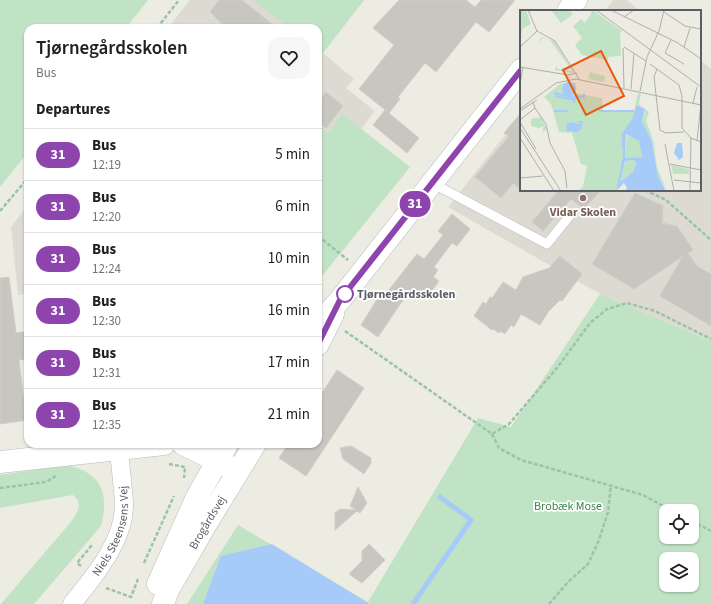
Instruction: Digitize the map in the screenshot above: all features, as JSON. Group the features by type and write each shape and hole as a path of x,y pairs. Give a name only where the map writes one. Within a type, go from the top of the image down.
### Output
{"street":[{"path":"569,10 576,0"},
{"path":"322,320 516,80"},
{"path":"322,336 340,300"},
{"path":"0,462 119,448 164,454"},
{"name":"Niels Steensens Vej","path":"72,604 94,577 119,533 124,504 119,448"},
{"path":"203,448 223,452 238,471"},
{"name":"Brogårdsvej","path":"163,604 168,590 252,448"},
{"name":"Brogårdsvej","path":"150,604 176,540 196,499 223,452"}],"lane":[{"path":"432,183 547,244 571,214"}],"path":[{"path":"160,24 179,0"},
{"path":"0,211 24,183"},
{"path":"647,191 666,200 711,240"},
{"path":"322,239 363,271"},
{"path":"492,434 509,424 557,368 590,323 607,309 627,304 655,311 711,340"},
{"path":"353,336 492,434 499,448 521,460 643,495 659,504"},
{"path":"164,454 172,464 185,467 185,476 182,482"},
{"path":"0,488 46,482 59,474"},
{"path":"549,604 568,582 588,564 602,533 608,512 611,485"},
{"path":"141,570 175,496"},
{"path":"699,525 711,531"},
{"path":"77,562 96,540"},
{"path":"107,589 131,597 139,577"}],"shaded area":[{"name":"Tjørnegårdsskolen","path":"190,0 364,0 323,53 354,79 346,88 375,111 361,129 410,167 322,276 322,24 171,24"},
{"path":"613,0 627,0 639,10 606,10"},
{"name":"Vidar Skolen","path":"701,61 711,69 711,341 600,294 448,207 520,116 520,191 701,191"},
{"path":"24,210 24,294 18,295 11,227"}],"green space":[{"path":"0,0 148,0 129,24 24,24 24,157 0,187"},
{"path":"253,0 364,0 323,53 322,24 285,24"},
{"path":"342,114 410,167 322,276 322,129 328,133"},
{"name":"Brobæk Mose","path":"600,294 711,341 711,604 187,604 238,525 368,602 478,418 511,427"},
{"path":"66,465 78,468 88,473 100,486 104,504 104,514 101,526 34,604 1,604 69,524 77,513 79,506 77,498 73,495 0,508 0,475"}],"water":[{"path":"272,544 368,604 203,604 221,556"}],"building":[{"path":"219,0 242,0 272,24 222,24 210,12"},
{"path":"399,0 466,0 475,7 481,0 515,0 489,32 476,22 436,72 425,63 398,97 400,99 389,113 359,89 394,45 373,28"},
{"path":"326,92 343,106 326,128 322,125 322,97"},
{"path":"385,110 419,138 407,153 373,125"},
{"path":"520,114 520,189 513,183 501,198 475,177 509,136 504,133"},
{"path":"558,191 600,191 584,209 571,199 543,231 532,222"},
{"path":"635,193 663,206 662,223 677,226 693,250 688,253 697,266 711,274 711,326 660,296 683,256 634,289 592,264"},
{"path":"452,214 470,229 457,246 452,243 434,267 438,270 433,277 439,281 428,296 422,291 415,300 407,294 378,337 361,325 378,298 381,300 417,254 424,259 443,235 438,231"},
{"path":"560,256 582,274 562,301 560,300 548,312 540,325 521,314 514,327 511,325 505,334 500,331 499,333 493,329 492,330 474,316 483,302 486,304 490,297 492,298 503,282 516,290 523,277 549,268"},
{"path":"9,277 16,333 24,332 24,359 19,360 24,401 24,421 0,424 0,278"},
{"path":"337,370 364,388 306,476 279,458 285,448 322,448 322,393"},
{"path":"351,446 371,458 371,463 364,474 343,459 340,448"},
{"path":"358,487 367,503 360,513 357,511 335,530 335,513 340,509 356,510 350,506"},
{"path":"369,544 385,560 362,583 349,574 362,561 362,551"}],"waterway":[{"path":"413,604 471,520 440,497"}],"bus line":[{"name":"31","path":"322,336 340,300 520,71"}],"place":[{"name":"Vidar Skolen","path":"583,198"},
{"name":"Tjørnegårdsskolen","path":"345,294"}]}
